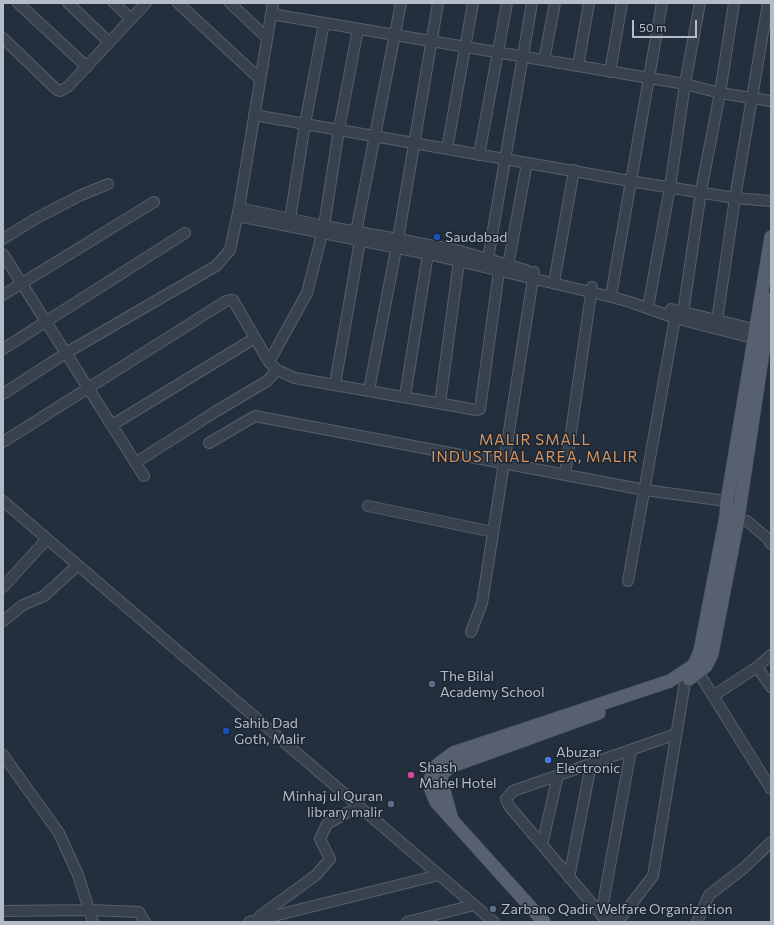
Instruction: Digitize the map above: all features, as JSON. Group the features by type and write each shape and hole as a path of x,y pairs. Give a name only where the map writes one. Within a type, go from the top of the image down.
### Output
{"main road":[{"path":"452,819 441,780 442,774 450,767 685,682 697,669 732,517 759,335 771,237"},
{"path":"759,335 771,299"},
{"path":"544,922 436,802 431,790 431,777 437,765 453,753 670,681 697,669"}],"street":[{"path":"18,3 87,67"},
{"path":"68,3 109,42"},
{"path":"114,3 131,19"},
{"path":"3,38 57,90 60,91 69,86 146,3"},
{"path":"178,3 260,79"},
{"path":"230,3 267,38"},
{"path":"3,394 66,353 216,266 230,250 238,212 273,3"},
{"path":"335,384 374,135 401,3"},
{"path":"369,390 398,243 438,3"},
{"path":"447,149 473,3"},
{"path":"479,155 507,3"},
{"path":"488,259 532,3"},
{"path":"544,60 555,3"},
{"path":"578,66 589,3"},
{"path":"610,72 622,3"},
{"path":"612,290 662,3"},
{"path":"649,302 670,187 685,84 700,3"},
{"path":"628,582 720,93 734,3"},
{"path":"717,321 751,98 768,3"},
{"path":"271,14 685,84 720,93 771,101"},
{"path":"290,219 305,124 324,23"},
{"path":"269,362 307,293 323,230 339,129 358,29"},
{"path":"254,115 630,181 701,191 735,198 771,201"},
{"path":"508,266 527,163"},
{"path":"555,277 574,170"},
{"path":"3,239 79,196 108,184"},
{"path":"3,295 154,202"},
{"path":"238,212 290,219 323,230"},
{"path":"238,212 323,230 398,243 460,251 488,259 534,276 555,277 630,302 759,335"},
{"path":"3,349 185,233"},
{"path":"398,243 428,254 499,271 534,276 592,289 612,290 649,302 679,315"},
{"path":"3,254 144,476"},
{"path":"404,396 428,254"},
{"path":"440,403 459,261"},
{"path":"3,442 226,301 234,300 269,362 277,370 295,378 480,409 499,271"},
{"path":"471,632 482,603 534,276"},
{"path":"565,474 592,289"},
{"path":"705,322 717,321 759,335"},
{"path":"112,425 255,338"},
{"path":"135,463 267,381 277,370"},
{"path":"209,444 255,416 645,490 734,502"},
{"path":"3,502 494,922"},
{"path":"368,506 493,532"},
{"path":"732,517 747,521 771,543"},
{"path":"3,587 47,539"},
{"path":"3,621 23,605 44,596 78,565"},
{"path":"713,696 771,656"},
{"path":"757,667 771,688"},
{"path":"697,669 771,789"},
{"path":"676,734 512,791 506,799 509,806 605,919 613,920 622,916 653,876 685,682"},
{"path":"601,915 631,750"},
{"path":"3,755 59,833 78,875 93,922"},
{"path":"569,878 591,764"},
{"path":"542,845 558,775"},
{"path":"248,922 264,914 316,874 330,859 320,839 327,824 348,812 362,809"},
{"path":"697,922 709,895 745,867 771,842"},
{"path":"248,922 439,875"},
{"path":"407,922 474,905"},
{"path":"3,911 90,910 139,912 145,922"}],"place":[{"name":"Saudabad","path":"437,237"},
{"name":"The Bilal Academy School","path":"432,684"},
{"name":"Sahib Dad Goth, Malir","path":"226,731"},
{"name":"Abuzar Electronic","path":"548,760"},
{"name":"Shash Mahel Hotel","path":"411,775"},
{"name":"Minhaj ul Quran library malir","path":"391,804"},
{"name":"Zarbano Qadir Welfare Organization","path":"493,909"}],"district":[{"name":"MALIR SMALL INDUSTRIAL AREA, MALIR","path":"535,448"}]}
